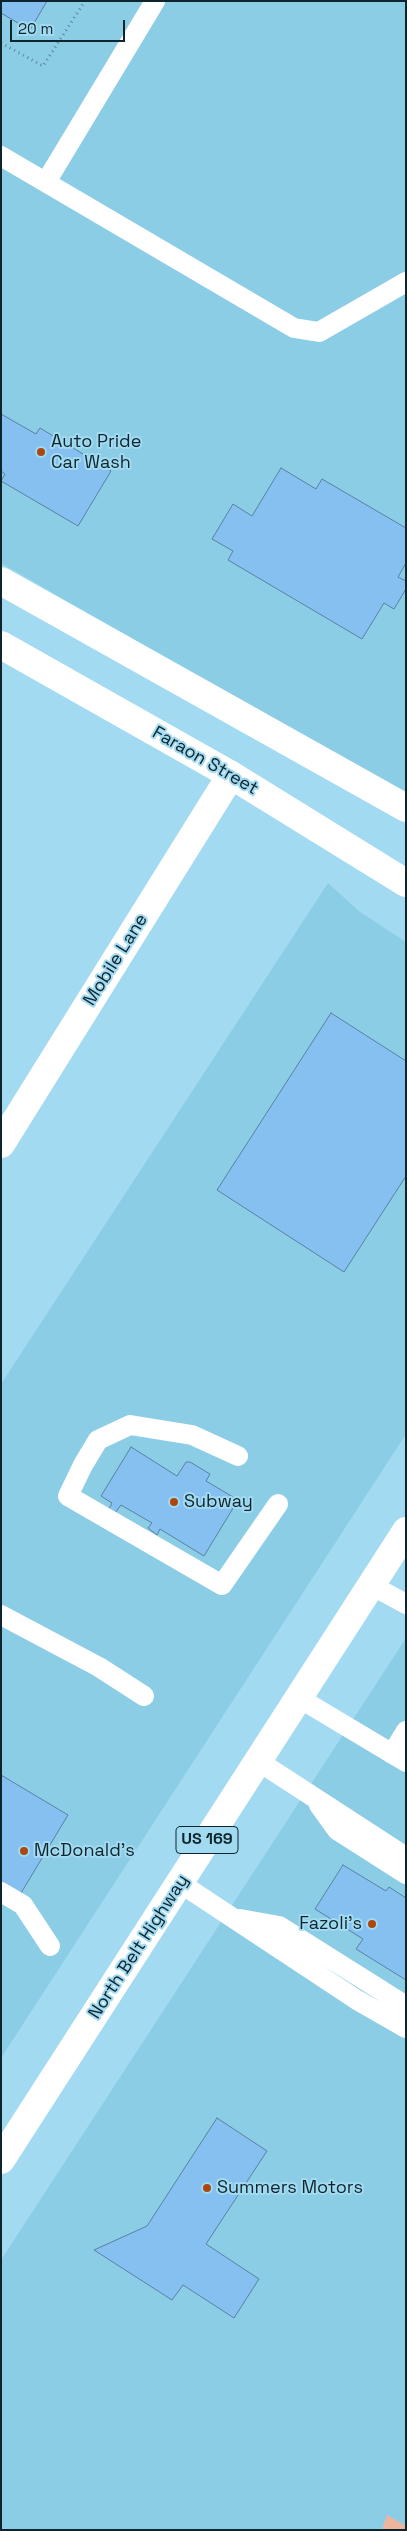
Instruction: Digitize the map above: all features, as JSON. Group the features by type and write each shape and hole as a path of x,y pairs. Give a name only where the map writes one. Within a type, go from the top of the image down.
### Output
{"main road":[{"path":"1,581 406,808"},
{"name":"Faraon Street","path":"1,645 231,776 406,883"},
{"name":"Mobile Lane","path":"1,1144 231,776"},
{"name":"North Belt Highway","path":"4,2151 180,1883 406,1531"}],"lane":[{"path":"46,182 155,1"},
{"path":"1,156 294,328 319,332 406,282"},
{"path":"238,1456 192,1435 130,1425 98,1440 82,1465 68,1496 222,1585 278,1504"},
{"path":"371,1585 406,1604"},
{"path":"1,1615 99,1667 144,1696"},
{"path":"299,1698 399,1758 406,1731"},
{"path":"258,1761 406,1857"},
{"path":"312,1795 336,1830 406,1874"},
{"path":"180,1883 357,2000 406,2028"},
{"path":"1,1892 24,1905 50,1946"},
{"path":"231,1917 279,1926 406,2006"}],"path":[{"path":"1,43 43,66 85,1"}],"shaded area":[{"path":"1,1 406,1 406,796 1,563"},
{"path":"328,883 360,912 406,942 406,1434 1,2058 1,1384"},
{"path":"406,1638 406,2526 387,2516 382,2530 1,2530 1,2260"},
{"path":"387,2515 406,2526 406,2530 382,2530"}],"building":[{"path":"1,1 47,1 30,30 1,13"},
{"name":"Auto Pride Car Wash","path":"1,414 36,434 40,428 111,471 78,526 1,481 5,474 1,471"},
{"path":"281,468 316,489 322,479 406,528 406,563 398,577 406,581 406,589 394,609 384,603 362,639 228,560 233,551 212,539 233,504 252,516"},
{"path":"331,1013 406,1061 406,1176 344,1272 217,1190"},
{"name":"Subway","path":"131,1447 177,1476 186,1462 190,1462 210,1474 206,1481 238,1500 204,1556 160,1529 157,1535 148,1528 152,1523 121,1505 115,1513 109,1509 112,1503 101,1496"},
{"name":"McDonald's","path":"1,1775 68,1815 18,1898 1,1887"},
{"name":"Fazoli's","path":"343,1865 386,1891 389,1887 406,1898 406,1980 356,1949 363,1939 315,1909"},
{"name":"Summers Motors","path":"217,2118 267,2151 206,2244 259,2279 234,2318 183,2285 172,2300 94,2250 147,2226"}],"place":[{"name":"Auto Pride Car Wash","path":"41,452"},
{"name":"Subway","path":"174,1502"},
{"name":"McDonald's","path":"24,1851"},
{"name":"Fazoli's","path":"372,1924"},
{"name":"Summers Motors","path":"207,2188"}]}
